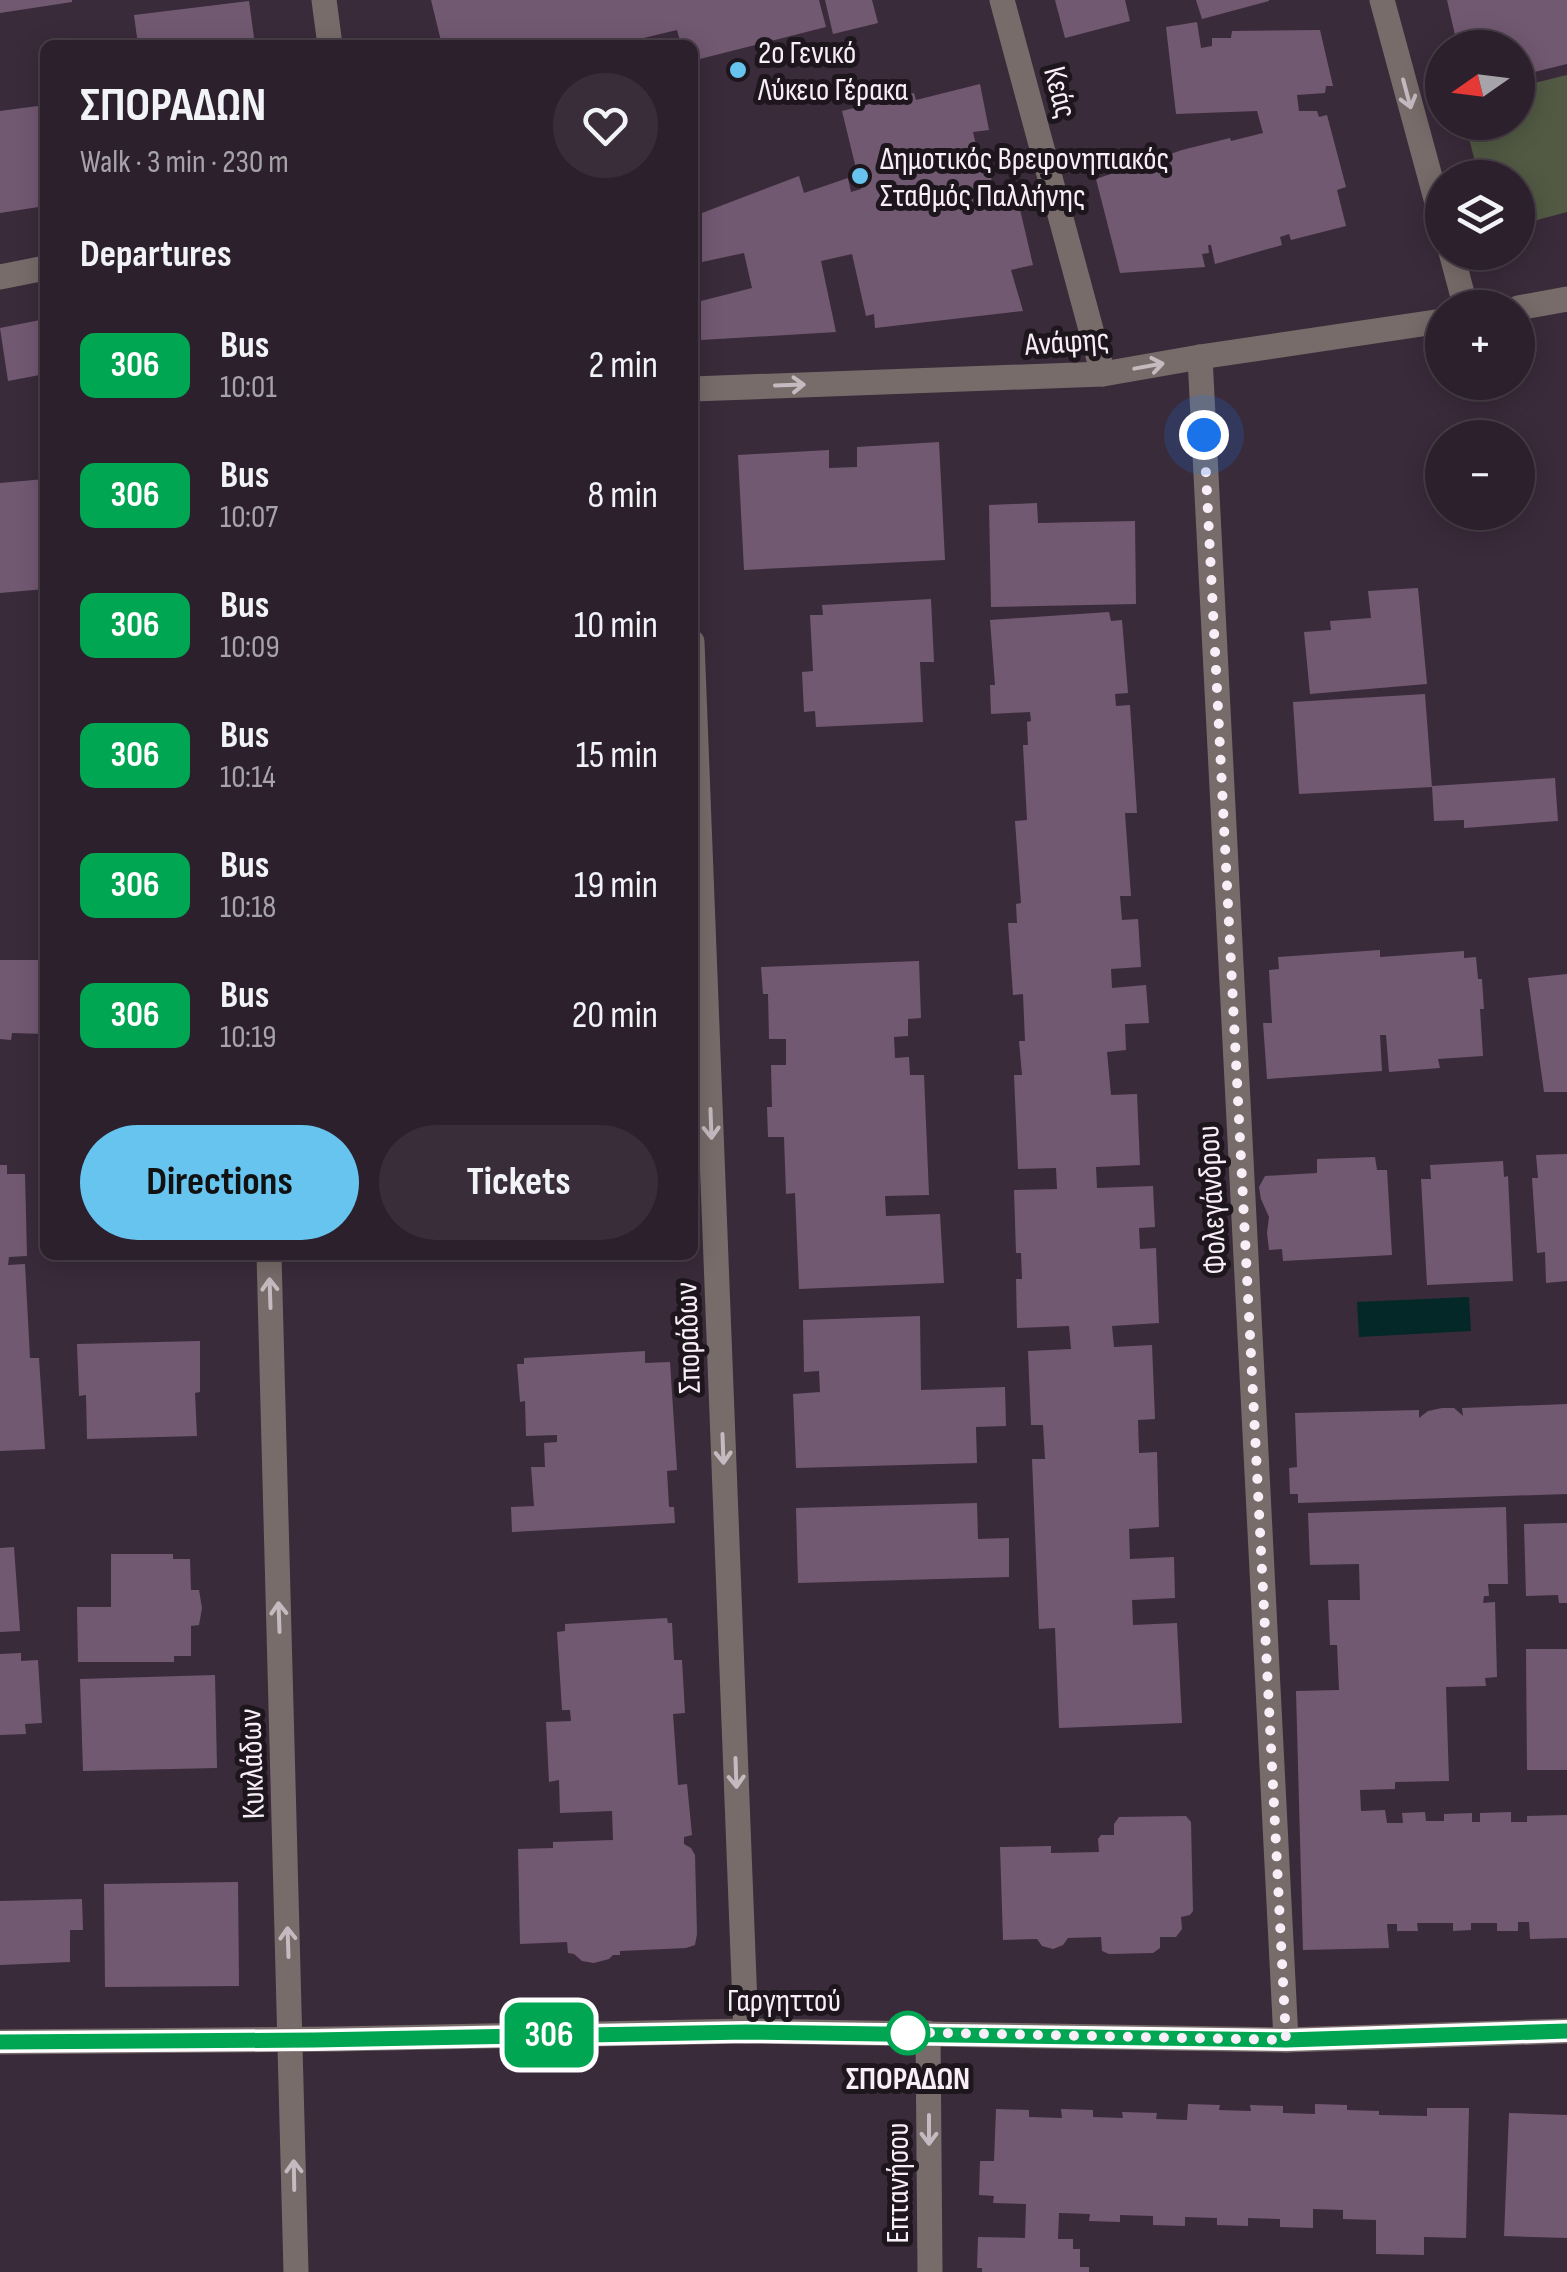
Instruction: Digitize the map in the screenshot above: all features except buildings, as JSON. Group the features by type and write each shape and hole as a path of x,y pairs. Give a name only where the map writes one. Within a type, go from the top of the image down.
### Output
{"street":[{"path":"324,0 329,40"},
{"name":"Κεάς","path":"1002,0 1103,374"},
{"path":"1382,0 1425,160"},
{"path":"0,276 40,269"},
{"path":"1535,305 1567,299"},
{"name":"Ανάφης","path":"698,389 1103,374 1425,324"},
{"name":"Φολεγάνδρου","path":"1200,357 1286,2040"},
{"name":"Σποράδων","path":"698,796 746,2032"},
{"name":"Κυκλάδων","path":"269,1260 296,2272"},
{"name":"Γαργηττού","path":"0,2042 746,2032 1286,2040 1567,2031"},
{"name":"Επτανήσου","path":"928,2033 930,2272"}],"shaded area":[{"path":"1567,75 1567,212 1535,220 1535,160 1475,160 1469,140 1535,140 1535,83"},
{"path":"1469,1297 1471,1331 1359,1337 1357,1302"}],"bus line":[{"name":"306","path":"0,2042 746,2032 1286,2040 1567,2031"}],"place":[{"name":"2ο Γενικό Λύκειο Γέρακα","path":"738,70"},
{"name":"Δημοτικός Βρεφονηπιακός Σταθμός Παλλήνης","path":"860,176"},
{"name":"ΣΠΟΡΑΔΩΝ","path":"908,2033"}],"route":[{"path":"908,2033 892,2032 1286,2040 1204,435"}]}
